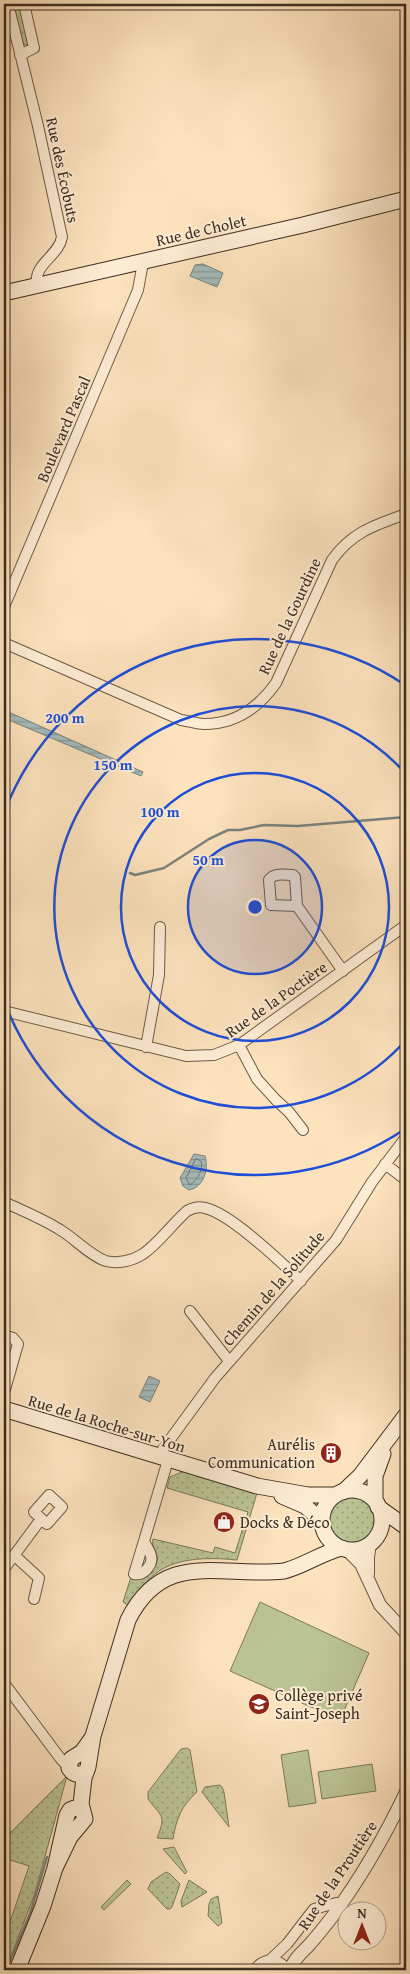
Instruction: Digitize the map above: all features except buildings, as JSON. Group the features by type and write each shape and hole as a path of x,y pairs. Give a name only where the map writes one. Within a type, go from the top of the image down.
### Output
{"main road":[{"name":"Rue de Cholet","path":"4,293 304,225 406,199"},
{"name":"Rue de la Roche-sur-Yon","path":"4,1409 257,1486 305,1506 323,1526"},
{"path":"305,1563 315,1550 323,1526 326,1506 360,1476 406,1415"},
{"path":"373,1540 381,1525 375,1476 388,1441"},
{"name":"Rue de la Roche-sur-Yon","path":"257,1486 308,1495 340,1493"},
{"path":"340,1493 350,1491 364,1493 406,1527"},
{"path":"323,1526 331,1542 345,1549"},
{"path":"17,1970 34,1932 54,1868 70,1837 75,1816 75,1790 78,1765 94,1742 93,1736 128,1620 137,1604 148,1592 177,1574 196,1570 273,1572 293,1569 334,1550 359,1549 390,1532 406,1533"}],"street":[{"name":"Rue des Écobuts","path":"10,4 62,237 59,248 38,272 37,285"},
{"path":"20,55 34,48 24,4 21,4"},
{"name":"Boulevard Pascal","path":"4,607 138,290 142,262"},
{"name":"Rue de la Gourdine","path":"4,643 181,720 204,724 228,720 251,710 267,695 276,683 332,560 341,546 368,528 406,514"},
{"path":"297,906 343,971"},
{"name":"Rue de la Poctière","path":"4,1011 146,1047 186,1056 204,1057 224,1052 239,1045 406,925"},
{"path":"146,1047 159,975 160,927"},
{"path":"239,1045 257,1079 290,1112 303,1130"},
{"name":"Chemin de la Solitude","path":"144,1541 163,1458 215,1378 336,1240 385,1164 406,1137"},
{"path":"385,1164 406,1180"},
{"path":"4,1202 61,1230 101,1259 117,1262 131,1260 142,1254 186,1211 194,1208 208,1208 242,1228 301,1281"},
{"path":"190,1311 229,1361"},
{"path":"4,1335 13,1338 18,1344 4,1393"},
{"path":"4,1569 41,1519"},
{"path":"369,1581 367,1562 373,1540"},
{"path":"345,1549 361,1564 385,1612 406,1634"},
{"path":"15,1556 39,1578 34,1599"},
{"path":"4,1683 57,1752 78,1765"},
{"name":"Rue de la Proutière","path":"342,1902 370,1861 391,1824 406,1792"},
{"path":"256,1970 261,1964 280,1966 287,1944 314,1909 338,1903"},
{"name":"Rue de la Proutière","path":"280,1966 296,1957 309,1945 338,1908"}],"green space":[{"path":"21,8 29,44 26,45 22,43 15,12 16,9"},
{"path":"184,1471 257,1493 237,1560 195,1559 171,1565 152,1576 128,1605 123,1602 131,1577 150,1571 156,1565 157,1555 153,1546 153,1539 213,1553 215,1547 235,1553 248,1512 167,1488 170,1477"},
{"path":"351,1496 360,1498 368,1503 373,1511 375,1520 373,1529 368,1537 360,1542 351,1544 342,1542 334,1537 329,1529 327,1520 329,1511 334,1503 342,1498"},
{"path":"260,1602 369,1653 340,1720 230,1671"},
{"path":"187,1748 190,1750 197,1792 180,1813 173,1839 157,1838 162,1820 148,1799 148,1792 181,1749"},
{"path":"308,1750 316,1803 289,1807 281,1755"},
{"path":"372,1764 376,1791 322,1799 318,1772"},
{"path":"67,1776 35,1893 4,1970 4,1940 29,1866 4,1858 4,1839"},
{"path":"220,1785 224,1792 229,1827 202,1792 205,1787"},
{"path":"174,1847 187,1872 185,1874 163,1849"},
{"path":"166,1872 180,1884 170,1909 167,1909 148,1889 151,1882"},
{"path":"127,1880 131,1884 104,1910 101,1907"},
{"path":"189,1880 207,1892 182,1907 181,1901"},
{"path":"218,1896 222,1923 218,1926 208,1916 211,1899"}],"water":[{"path":"203,264 223,273 217,287 190,276 195,265"},
{"path":"4,710 143,772 141,776 4,718"},
{"path":"194,1154 205,1156 206,1172 202,1181 189,1190 183,1186 180,1178"},
{"path":"149,1376 160,1381 150,1402 139,1397"}],"waterway":[{"path":"130,873 135,875 164,868 209,839 228,830 240,830 264,825 298,826 406,817"},
{"path":"6,1970 30,1914 47,1857"}],"place":[{"name":"Aurélis Communication","path":"331,1453"},
{"name":"Docks & Déco","path":"224,1522"},
{"name":"Collège privé Saint-Joseph","path":"259,1704"}]}
